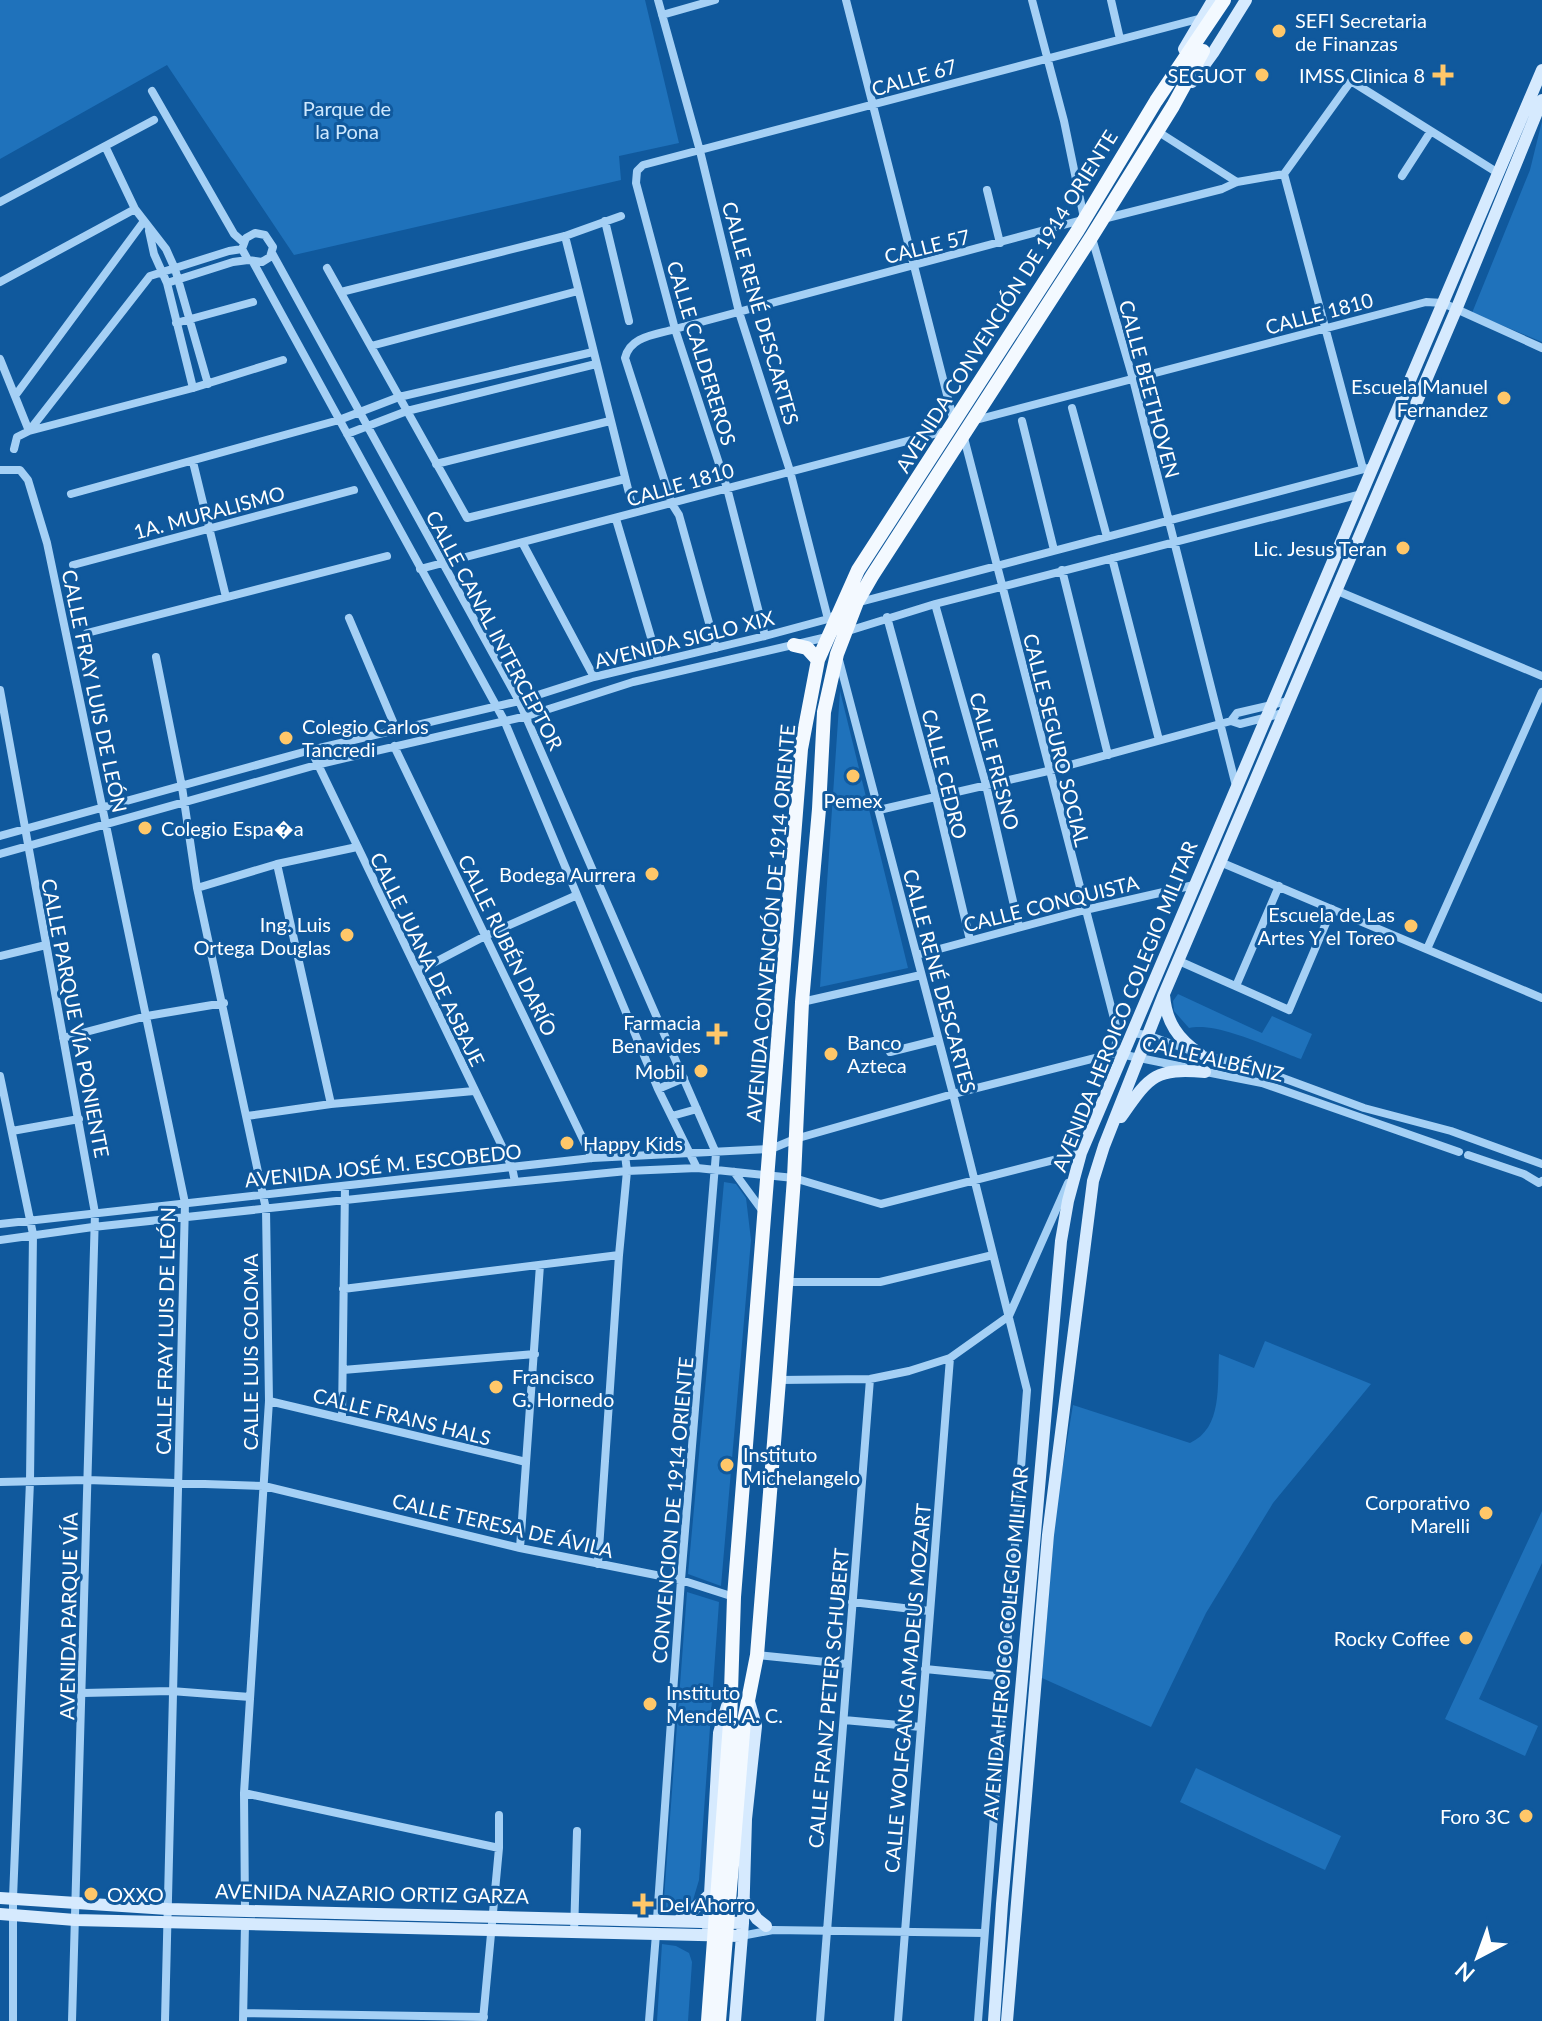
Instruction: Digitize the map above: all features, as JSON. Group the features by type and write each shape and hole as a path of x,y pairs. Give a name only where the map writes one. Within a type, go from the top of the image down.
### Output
{"main road":[{"name":"AVENIDA CONVENCIÓN DE 1914 ORIENTE","path":"719,2021 737,1722 729,1699 734,1597 801,749 818,660 833,617 858,570 1092,236 1173,106 1188,64 1224,0"},
{"name":"AVENIDA CONVENCIÓN DE 1914 ORIENTE","path":"708,2021 737,1722 748,1698 757,1655 794,1178 802,1002 824,712 837,654 857,602 1084,219 1156,101 1236,0"},
{"path":"794,645 807,648 818,660"}],"street":[{"name":"CALLE RENÉ DESCARTES","path":"658,0 700,151 739,312 833,617"},
{"path":"662,15 715,0"},
{"name":"CALLE SEGURO SOCIAL","path":"846,0 997,567 1117,1030 1120,1054"},
{"name":"CALLE BEETHOVEN","path":"1032,0 1064,121 1084,219 1092,236 1133,379 1167,520 1226,722 1236,786"},
{"path":"1111,0 1120,39"},
{"name":"AVENIDA CONVENCIÓN DE 1914 ORIENTE","path":"1156,101 1213,0"},
{"name":"AVENIDA CONVENCIÓN DE 1914 ORIENTE","path":"1173,106 1213,53 1246,0"},
{"name":"CALLE 67","path":"637,171 643,165 1202,18"},
{"name":"AVENIDA HEROICO COLEGIO MILITAR","path":"994,2021 1061,1241 1081,1153 1120,1054 1132,1033 1268,716 1361,494 1368,468 1443,303 1542,70"},
{"path":"1368,468 1284,174 1351,81 1498,173"},
{"path":"152,91 251,261"},
{"name":"AVENIDA HEROICO COLEGIO MILITAR","path":"1007,2021 1048,1535 1089,1200 1108,1136 1147,1035 1456,310 1542,100"},
{"path":"0,202 154,120"},
{"path":"1156,130 1237,182"},
{"path":"1402,176 1431,131"},
{"path":"106,148 135,209 166,249 175,269 208,384"},
{"name":"CALLE CALDEREROS","path":"637,171 636,183 675,329 727,488 765,636"},
{"name":"CALLE 57","path":"672,504 625,358 628,348 635,341 1084,219 1101,220 1222,189 1237,182 1284,174"},
{"path":"987,190 1000,243"},
{"path":"0,282 135,209"},
{"path":"341,292 565,236 621,216"},
{"path":"605,221 629,321"},
{"path":"146,224 154,254 167,283 193,388"},
{"path":"15,396 146,224"},
{"path":"29,431 150,276 243,246 250,235 265,235 272,242 272,253 262,262 251,261 167,283"},
{"path":"565,236 631,501"},
{"name":"CALLE CANAL INTERCEPTOR","path":"272,253 527,716 716,1153"},
{"name":"CALLE CANAL INTERCEPTOR","path":"251,261 504,720 658,1089 697,1168"},
{"path":"327,268 467,518 625,479"},
{"path":"371,346 578,291"},
{"path":"176,323 253,302"},
{"name":"CALLE 1810","path":"420,569 523,544 1326,327 1426,302 1443,303"},
{"path":"1443,303 1542,348"},
{"path":"71,494 339,420 399,397 593,352"},
{"path":"0,359 29,431"},
{"path":"14,449 17,437 29,431 208,384 283,360"},
{"path":"347,434 407,411 596,364"},
{"path":"1072,408 1107,537"},
{"path":"436,464 610,421"},
{"path":"1022,421 1054,550"},
{"path":"193,462 226,597"},
{"name":"AVENIDA SIGLO XIX","path":"0,836 311,750 519,701 594,677 765,636 833,617 857,602 1368,468"},
{"name":"CALLE FRAY LUIS DE LEÓN","path":"0,470 20,470 28,480 47,543 185,1203 165,2021"},
{"name":"1A. MURALISMO","path":"73,565 354,490"},
{"name":"AVENIDA SIGLO XIX","path":"0,854 320,764 527,716 633,682 827,637 935,604 1361,494"},
{"path":"672,504 679,515 716,648"},
{"path":"616,519 658,661"},
{"path":"523,544 594,677"},
{"path":"87,633 387,556"},
{"path":"1112,558 1159,740"},
{"path":"1062,570 1108,755"},
{"path":"1335,590 1542,676"},
{"name":"CALLE FRESNO","path":"935,604 986,785 1019,927"},
{"name":"CALLE CEDRO","path":"887,617 936,797 970,940"},
{"path":"349,618 397,731"},
{"name":"CALLE RENÉ DESCARTES","path":"837,654 1009,1316"},
{"name":"CALLE LUIS COLOMA","path":"156,657 182,787 197,888 266,1209 269,1401 244,1793 245,1910"},
{"name":"CALLE PARQUE VÍA PONIENTE","path":"0,690 95,1213"},
{"path":"1427,949 1542,692"},
{"path":"1226,722 1237,713 1273,703 1285,707"},
{"path":"879,810 1048,771 1226,722 1240,724 1268,716 1285,707"},
{"name":"CALLE RUBÉN DARÍO","path":"394,746 592,1158"},
{"name":"CALLE JUANA DE ASBAJE","path":"311,750 512,1167 515,1182"},
{"path":"197,888 277,864 357,847"},
{"path":"1220,862 1542,998"},
{"path":"277,864 331,1104"},
{"name":"CALLE CONQUISTA","path":"917,955 1085,910 1194,885"},
{"path":"1236,986 1279,886"},
{"path":"418,971 487,935 575,896"},
{"path":"1179,961 1289,1010 1332,909"},
{"path":"0,956 46,945"},
{"path":"802,1002 921,975"},
{"path":"1164,994 1170,1024 1178,1037 1200,1054"},
{"path":"63,1038 147,1016 224,1003"},
{"name":"CALLE ALBÉNIZ","path":"1132,1033 1261,1070 1364,1108 1451,1131 1542,1164"},
{"path":"890,1052 938,1040"},
{"name":"CALLE ALBÉNIZ","path":"771,1149 795,1139 953,1094 1120,1054 1262,1083 1541,1182"},
{"path":"1108,1136 1134,1098 1157,1075 1177,1070 1205,1072"},
{"name":"AVENIDA PARQUE VÍA","path":"0,1076 33,1234 30,1481 6,1898 14,1915 13,2021"},
{"path":"658,1089 684,1078"},
{"path":"247,1116 331,1104 474,1091"},
{"path":"672,1116 697,1109"},
{"path":"12,1131 79,1119"},
{"path":"1445,1147 1451,1131"},
{"name":"AVENIDA JOSÉ M. ESCOBEDO","path":"0,1224 592,1158 771,1149"},
{"name":"CONVENCION DE 1914 ORIENTE","path":"657,1919 716,1153"},
{"path":"779,1380 870,1379 950,1358 1009,1316 1081,1153"},
{"name":"AVENIDA JOSÉ M. ESCOBEDO","path":"0,1240 93,1227 515,1182 697,1168 794,1178 881,1204 1081,1153"},
{"path":"598,1564 627,1171 625,1155"},
{"path":"1517,1172 1521,1157"},
{"path":"734,1172 765,1215"},
{"path":"342,1417 345,1186"},
{"name":"AVENIDA PARQUE VÍA","path":"72,2021 95,1213"},
{"path":"343,1289 619,1255"},
{"path":"786,1282 880,1282 993,1255"},
{"path":"520,1548 540,1265"},
{"name":"AVENIDA HEROICO COLEGIO MILITAR","path":"978,2021 1027,1390 1009,1316"},
{"path":"343,1370 535,1354"},
{"name":"CALLE WOLFGANG AMADEUS MOZART","path":"898,2021 950,1358"},
{"name":"CALLE FRANZ PETER SCHUBERT","path":"820,2021 870,1379"},
{"name":"CALLE FRANS HALS","path":"269,1401 526,1462"},
{"name":"CALLE TERESA DE ÁVILA","path":"0,1482 87,1480 264,1486 520,1548 681,1580 734,1597"},
{"path":"852,1602 929,1611"},
{"path":"757,1655 846,1664"},
{"path":"925,1669 1006,1677"},
{"path":"83,1693 171,1691 250,1697"},
{"name":"AVENIDA CONVENCIÓN DE 1914 ORIENTE","path":"735,2021 746,1819 756,1726 748,1698"},
{"name":"AVENIDA CONVENCIÓN DE 1914 ORIENTE","path":"702,2021 719,1733 729,1699"},
{"path":"844,1720 921,1727"},
{"path":"244,1793 499,1848"},
{"path":"245,1924 244,2017 484,2019 499,1848 499,1815"},
{"path":"574,1934 577,1831"},
{"path":"676,1921 687,1916 710,1894"},
{"name":"AVENIDA NAZARIO ORTIZ GARZA","path":"6,1898 245,1924 657,1919 708,1929"},
{"path":"743,1899 757,1919 770,1928"},
{"name":"AVENIDA NAZARIO ORTIZ GARZA","path":"0,1914 75,1920 245,1910 492,1922 574,1934 656,1934 742,1929"},
{"path":"742,1929 984,1933"},
{"path":"649,2021 656,1934"}],"green space":[{"name":"Parque de la Pona","path":"0,0 645,0 679,143 619,156 621,180 294,255 167,65 0,159"},
{"path":"1542,121 1542,342 1472,313 1530,170"},
{"path":"840,691 908,968 820,987"},
{"path":"1178,994 1262,1033 1272,1016 1312,1034 1301,1059 1229,1032 1214,1028 1189,1028 1174,1011 1173,1001"},
{"path":"724,1182 736,1184 746,1198 751,1240 721,1586 688,1574"},
{"path":"1265,1341 1371,1384 1273,1503 1206,1613 1151,1727 1042,1678 1056,1507 1073,1405 1190,1443 1201,1436 1213,1416 1218,1392 1219,1354 1254,1368"},
{"path":"1542,1511 1542,1563 1479,1699 1538,1726 1525,1756 1445,1719"},
{"path":"687,1592 719,1602 699,1880 693,1900 680,1912 663,1911"},
{"path":"1196,1768 1341,1836 1325,1870 1180,1802"},
{"path":"662,1944 676,1946 689,1953 692,1962 688,2021 657,2021"}],"place":[{"name":"SEFI Secretaria de Finanzas","path":"1279,31"},
{"name":"SEGUOT","path":"1262,75"},
{"name":"IMSS Clinica 8","path":"1443,75"},
{"name":"Escuela Manuel Fernandez","path":"1504,398"},
{"name":"Lic. Jesus Teran","path":"1403,548"},
{"name":"Colegio Carlos Tancredi","path":"286,738"},
{"name":"Pemex","path":"853,776"},
{"name":"Colegio Espa�a","path":"145,828"},
{"name":"Bodega Aurrera","path":"652,874"},
{"name":"Escuela de Las Artes Y el Toreo","path":"1411,926"},
{"name":"Ing. Luis Ortega Douglas","path":"347,935"},
{"name":"Farmacia Benavides","path":"717,1034"},
{"name":"Banco Azteca","path":"831,1054"},
{"name":"Mobil","path":"701,1071"},
{"name":"Happy Kids","path":"567,1143"},
{"name":"Francisco G. Hornedo","path":"496,1387"},
{"name":"Instituto Michelangelo","path":"727,1465"},
{"name":"Corporativo Marelli","path":"1486,1513"},
{"name":"Rocky Coffee","path":"1466,1638"},
{"name":"Instituto Mendel, A. C.","path":"650,1704"},
{"name":"Foro 3C","path":"1526,1816"},
{"name":"OXXO","path":"91,1894"},
{"name":"Del Ahorro","path":"643,1904"}]}
